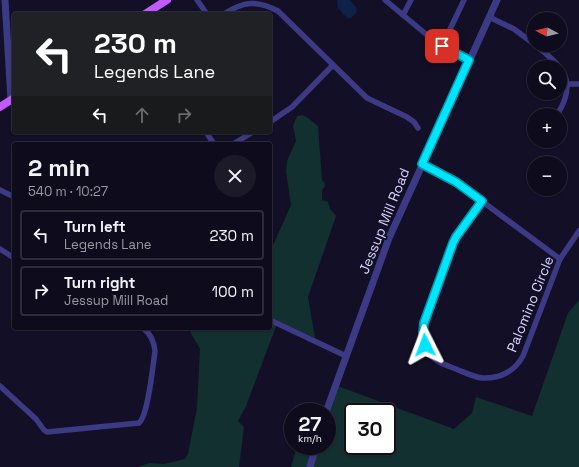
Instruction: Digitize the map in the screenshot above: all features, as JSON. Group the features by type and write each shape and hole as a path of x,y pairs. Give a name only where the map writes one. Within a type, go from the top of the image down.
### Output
{"main road":[{"path":"148,12 167,0"},
{"path":"0,107 12,98"}],"street":[{"path":"5,0 12,98"},
{"path":"197,0 206,12"},
{"path":"385,0 442,46 469,60"},
{"path":"403,15 411,0"},
{"path":"442,46 464,0"},
{"name":"Jessup Mill Road","path":"329,403 389,238 496,0"},
{"path":"227,12 241,4 258,3 278,11 367,98 407,117 414,122 418,128"},
{"path":"489,17 514,29 527,39"},
{"path":"543,52 558,64 566,74 569,84 568,94 562,108"},
{"path":"272,120 292,107 333,65"},
{"path":"569,84 579,84"},
{"path":"236,142 250,134"},
{"path":"422,164 456,182 560,259"},
{"path":"0,190 12,196"},
{"name":"Palomino Circle","path":"482,201 453,243 424,323 423,332 428,353 434,358 444,364 481,378 496,378 504,375 520,363 560,259 579,231"},
{"path":"0,249 12,257"},
{"path":"272,321 346,356"},
{"path":"0,386 36,419 44,430 48,432 139,423 142,420 146,406 155,349 151,337 145,330"},
{"path":"310,467 313,455"}],"green space":[{"path":"303,115 318,126 322,180 325,186 322,190 322,200 328,202 330,209 336,216 308,297 315,338 278,321 246,406 238,421 244,427 239,467 139,467 149,463 164,464 185,459 188,454 197,408 200,349 189,330 272,330 272,248 291,205 286,171 287,161 296,141 293,126 297,116"},
{"path":"579,300 579,467 291,467 295,455 336,455 336,403 330,403 335,385 384,403 344,403 344,455 396,455 396,408 454,429 472,413 476,397 532,416 568,313"}],"water":[{"path":"337,0 350,0 356,7 357,12 351,18 347,18 338,8"}],"route":[{"path":"425,345 423,337 424,323 453,243 482,201 450,178 422,164 469,60 442,46"}]}
